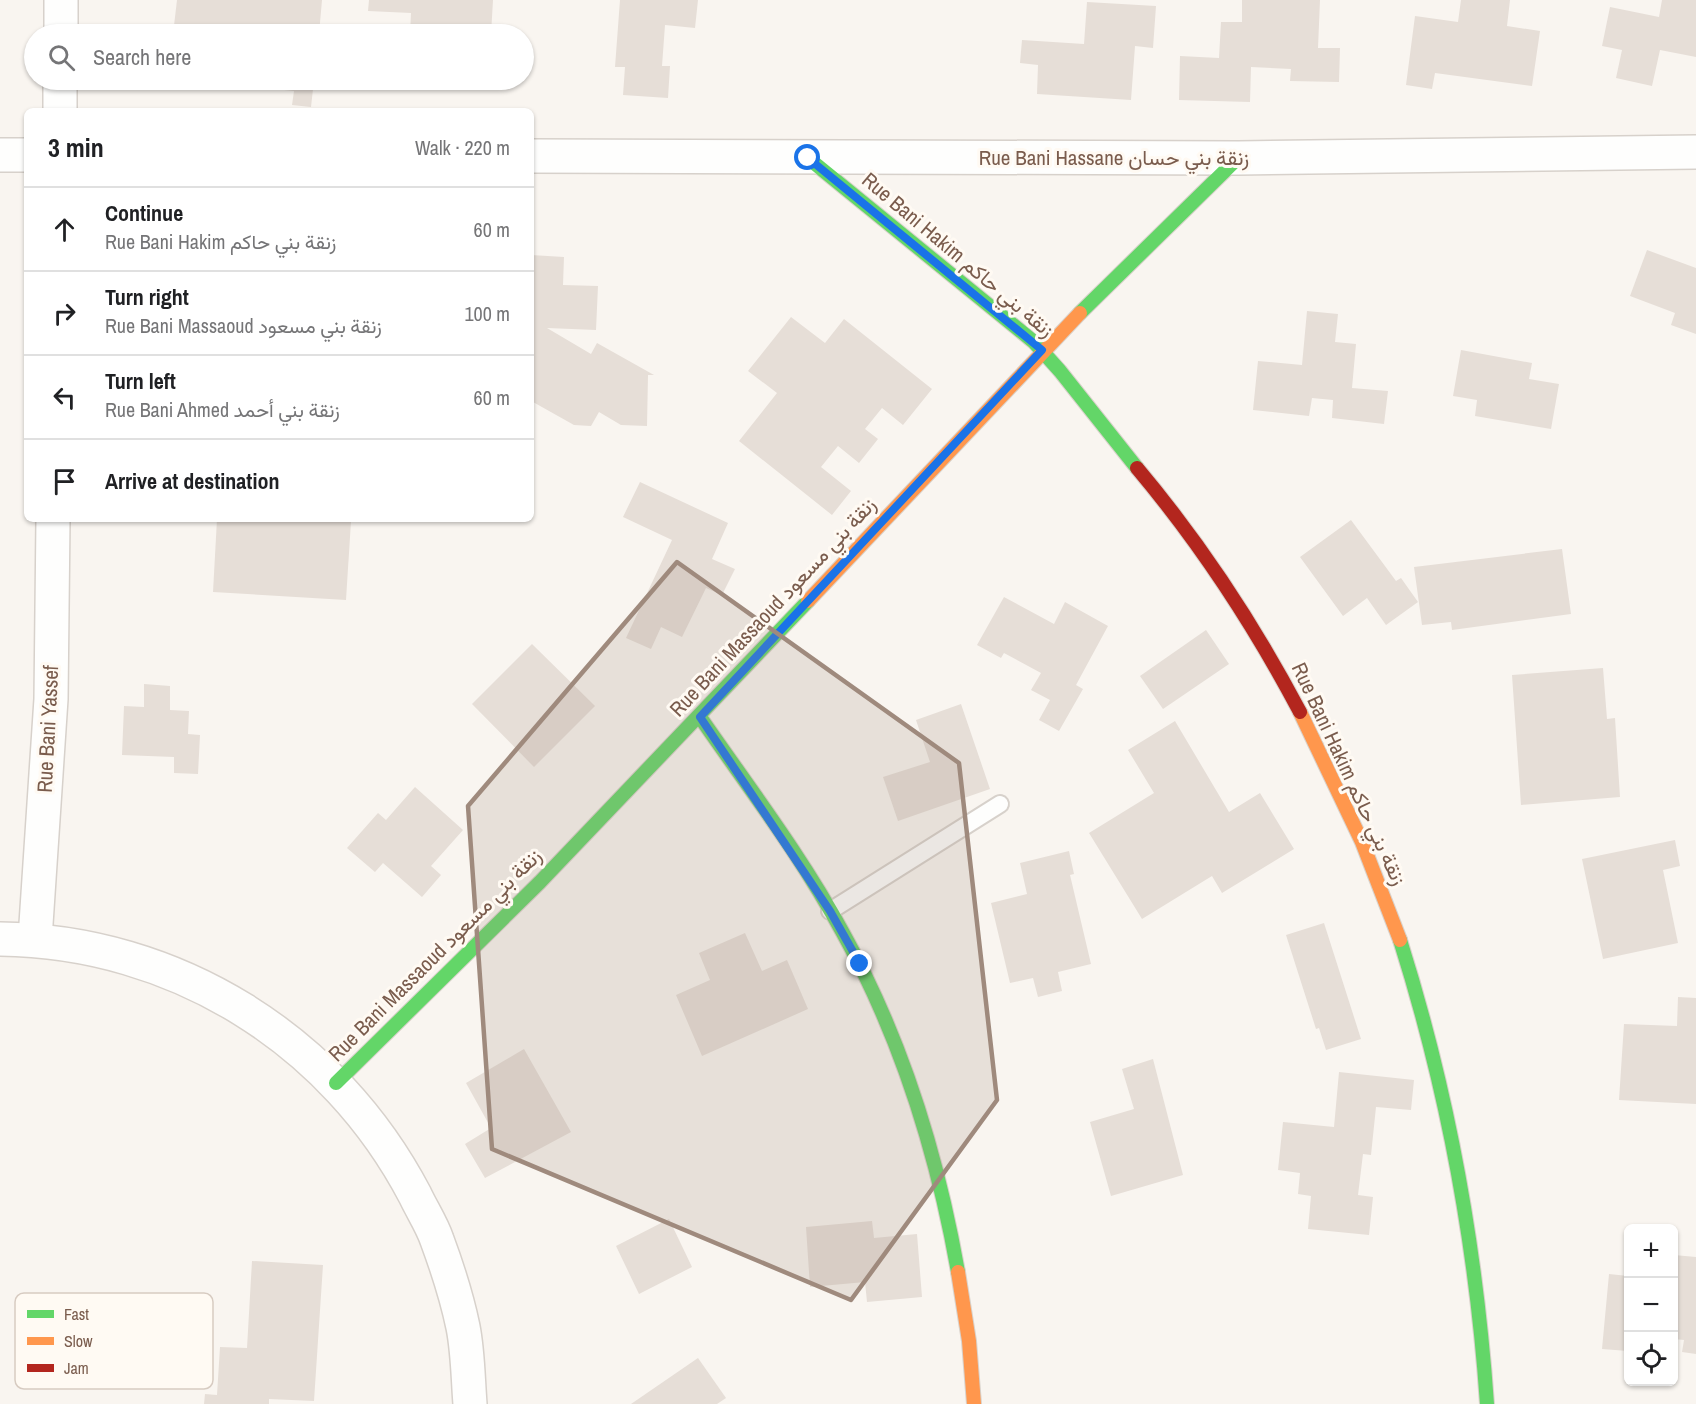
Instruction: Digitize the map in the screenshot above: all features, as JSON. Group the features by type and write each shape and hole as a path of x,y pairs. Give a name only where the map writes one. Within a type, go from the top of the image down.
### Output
{"street":[{"path":"61,0 61,24"},
{"path":"60,90 60,108"},
{"name":"Rue Bani Hassane زنقة بني حسان","path":"534,156 1238,158 1696,152"},
{"path":"0,155 24,154"},
{"name":"Rue Bani Hakim زنقة بني حاكم","path":"808,158 1042,350 1110,437 1175,513 1220,576 1278,672 1323,759 1367,855 1398,933 1437,1070 1471,1244 1484,1338 1487,1404"},
{"name":"Rue Bani Massaoud زنقة بني مسعود","path":"336,1083 540,882 700,717 1042,350 1238,158"},
{"name":"Rue Bani Yassef","path":"35,939 51,699 53,522"},
{"path":"700,717 830,911 860,964 888,1023 933,1152 953,1240 968,1330 974,1404"},
{"path":"0,939 35,939 102,950 167,970 228,999 285,1037 336,1083 394,1156 437,1239 463,1328 470,1404"}],"lane":[{"path":"830,911 1000,804"}],"highlighted area":[{"path":"677,562 959,763 997,1100 851,1300 492,1149 468,806"}],"building":[{"path":"177,0 322,0 320,24 174,24"},
{"path":"369,0 493,0 492,24 410,24 411,13 368,11"},
{"path":"620,0 698,0 695,28 665,25 662,66 670,66 668,98 623,95 625,67 615,67"},
{"path":"1242,0 1320,0 1318,48 1340,48 1339,82 1290,81 1291,69 1251,67 1250,102 1179,100 1180,56 1219,58 1221,22 1242,22"},
{"path":"1461,0 1510,0 1507,26 1540,31 1532,86 1435,73 1432,89 1406,85 1415,16 1458,22"},
{"path":"1662,0 1696,0 1696,57 1660,50 1652,86 1616,78 1622,50 1602,46 1610,7 1659,17"},
{"path":"1087,2 1156,6 1153,48 1135,46 1131,100 1037,94 1038,65 1020,63 1022,40 1084,44"},
{"path":"284,90 313,90 311,107 292,105 294,91"},
{"path":"1647,250 1696,268 1696,334 1671,325 1675,313 1630,296"},
{"path":"534,255 564,257 563,285 598,286 596,330 547,328 591,354 597,343 654,375 648,375 647,426 621,425 599,412 591,426 574,425 534,403"},
{"path":"1307,311 1338,314 1335,342 1356,344 1352,388 1388,391 1384,424 1332,418 1333,400 1312,398 1309,416 1253,410 1258,361 1302,365"},
{"path":"791,317 825,343 844,319 932,389 903,425 882,408 865,429 878,439 859,463 838,446 821,467 851,491 832,515 739,441 777,393 748,371"},
{"path":"1461,350 1532,363 1529,379 1559,384 1551,429 1475,416 1477,400 1453,396"},
{"path":"640,482 728,523 712,559 735,569 722,595 706,588 682,637 661,627 651,649 626,638 672,540 623,517"},
{"path":"1351,520 1396,581 1401,578 1418,602 1386,625 1367,598 1343,616 1300,557"},
{"path":"217,522 351,522 346,600 213,592"},
{"path":"1562,549 1571,614 1452,630 1451,622 1422,625 1414,567"},
{"path":"1004,597 1054,624 1065,602 1108,626 1076,685 1083,689 1059,731 1039,720 1050,700 1031,690 1041,673 1004,653 1001,658 977,645"},
{"path":"1206,630 1229,664 1163,709 1140,676"},
{"path":"532,644 595,706 534,767 472,704"},
{"path":"1603,668 1607,719 1615,718 1620,797 1521,805 1512,675"},
{"path":"144,684 170,686 170,710 189,711 188,734 200,735 198,774 174,773 174,757 122,755 124,706 144,707"},
{"path":"961,704 990,789 898,821 883,777 930,762 916,720"},
{"path":"1175,721 1229,812 1260,793 1294,849 1222,893 1212,876 1142,919 1089,833 1154,793 1128,750"},
{"path":"415,787 463,830 431,866 441,875 422,897 383,863 375,872 347,848 378,813 386,820"},
{"path":"1675,840 1680,866 1663,870 1678,943 1603,959 1582,859"},
{"path":"1069,851 1074,874 1070,875 1091,964 1058,972 1062,991 1038,997 1033,978 1010,983 991,903 1027,894 1020,863"},
{"path":"1324,923 1361,1039 1326,1050 1319,1028 1316,1029 1286,935"},
{"path":"745,933 762,971 787,960 808,1009 702,1056 676,995 710,980 699,953"},
{"path":"1678,997 1696,998 1696,1104 1619,1100 1624,1024 1677,1026"},
{"path":"524,1049 571,1132 485,1178 465,1144 491,1128 466,1083"},
{"path":"1153,1059 1183,1175 1111,1196 1090,1122 1134,1109 1122,1069"},
{"path":"1339,1072 1414,1080 1411,1110 1376,1107 1371,1155 1363,1154 1358,1195 1373,1197 1369,1235 1308,1229 1311,1196 1298,1194 1300,1173 1278,1170 1283,1122 1334,1127"},
{"path":"669,1219 692,1267 639,1294 616,1246"},
{"path":"872,1221 874,1238 917,1234 922,1297 867,1302 865,1282 810,1287 806,1227"},
{"path":"1678,1255 1696,1257 1696,1354 1682,1352 1684,1340 1678,1339"},
{"path":"252,1261 323,1265 314,1401 269,1399 269,1404 204,1404 205,1394 217,1395 220,1347 247,1348"},
{"path":"1609,1274 1624,1276 1624,1351 1602,1349"},
{"path":"698,1358 726,1398 717,1404 631,1404"}],"traffic: fast":[{"path":"808,158 1034,342 1137,468"},
{"path":"1080,313 1238,158"},
{"path":"336,1083 540,882 808,601"},
{"path":"700,717 810,877 864,973 900,1055 915,1098 939,1184 958,1272"},
{"path":"1400,940 1432,1054 1457,1169 1476,1286 1487,1404"}],"traffic: slow":[{"path":"808,601 1080,313"},
{"path":"1300,712 1362,842 1400,940"},
{"path":"958,1272 969,1341 974,1404"}],"traffic: jam":[{"path":"1137,468 1183,526 1225,586 1245,616 1300,712"}],"route":[{"path":"808,158 1042,350 700,717 830,911 860,964"}]}
